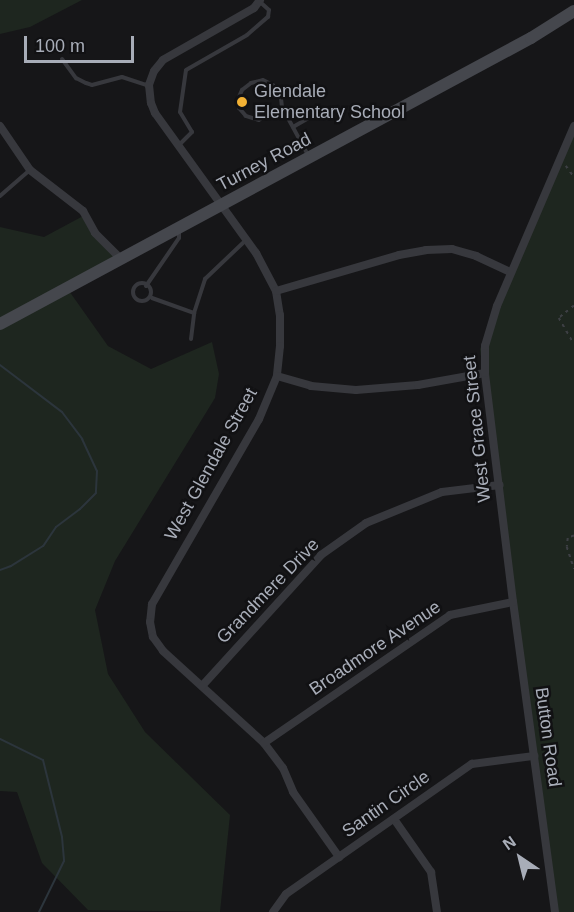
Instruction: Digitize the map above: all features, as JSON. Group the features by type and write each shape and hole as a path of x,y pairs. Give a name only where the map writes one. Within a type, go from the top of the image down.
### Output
{"street":[{"path":"150,85 154,71 163,60 254,8 260,1"},
{"name":"Turney Road","path":"0,324 531,38 574,11"},
{"name":"West Glendale Street","path":"150,85 155,113 180,144 246,240 276,291 280,315 277,376 259,419 152,604 150,622 153,637 164,651 264,743 283,768 293,792 339,857"},
{"path":"0,126 30,170 83,211 95,233 121,259"},
{"name":"West Grace Street","path":"513,602 485,373 485,346 511,272 574,126"},
{"path":"276,291 399,255 426,250 452,249 476,256 511,272"},
{"path":"277,376 311,386 356,390 418,385 485,373"},
{"name":"Grandmere Drive","path":"202,686 321,555 366,523 442,492 500,485"},
{"name":"Broadmore Avenue","path":"264,743 450,615 513,602"},
{"name":"Button Road","path":"513,602 555,912"},
{"name":"Santin Circle","path":"273,912 286,894 472,764 534,756"},
{"path":"394,819 430,872 437,912"}],"lane":[{"path":"180,144 192,132 180,112 186,70 247,35 268,17 269,9 260,1"},
{"path":"62,59 76,78 86,83 92,84 122,77 150,85"},
{"path":"282,107 259,120 246,116 239,108 238,99 242,90 251,83 263,80 273,85 309,159"},
{"path":"293,127 317,113"},
{"path":"0,196 30,170"},
{"path":"146,286 179,237 179,228"},
{"path":"192,339 194,313 205,279 246,240"},
{"path":"152,298 153,293 146,286 138,283 132,292 144,302 152,298 194,313"}],"path":[{"path":"565,164 574,177"},
{"path":"574,306 559,318 574,344"},
{"path":"574,536 567,538 567,547 574,569"}],"shaded area":[{"path":"0,0 82,0 30,27 0,34"},
{"path":"574,132 574,912 553,912 480,349"},
{"path":"85,215 121,259 67,288 108,346 151,369 212,342 219,374 215,398 115,561 95,610 108,674 145,732 230,815 220,912 88,910 42,863 17,792 0,791 0,227 44,237"}],"waterway":[{"path":"0,365 62,412 82,439 97,471 96,493 80,509 56,527 43,546 11,566 0,570"},
{"path":"0,739 43,760 62,837 64,861 39,912"}],"place":[{"name":"Glendale Elementary School","path":"242,102"}]}
